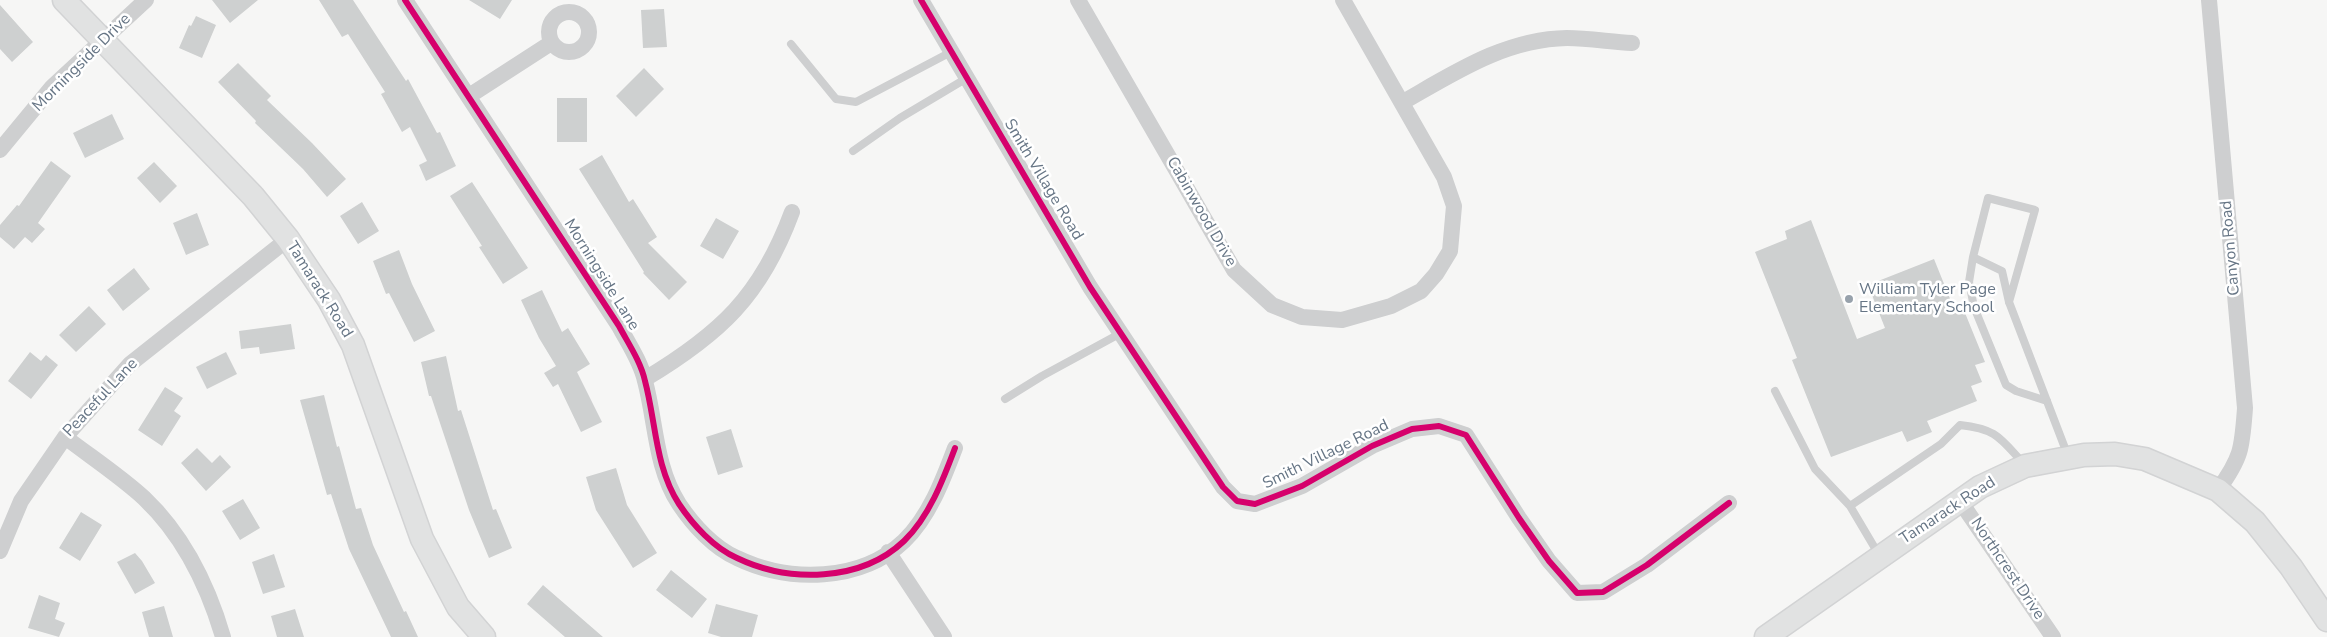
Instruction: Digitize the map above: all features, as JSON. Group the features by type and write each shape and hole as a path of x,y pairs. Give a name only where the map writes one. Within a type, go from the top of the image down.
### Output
{"street":[{"name":"Tamarack Road","path":"64,0 253,196 288,239 329,300 352,345 422,539 458,607 484,637"},
{"name":"Morningside Drive","path":"0,150 52,87 146,0"},
{"name":"Morningside Lane","path":"405,0 619,326 645,379 660,460 679,504 703,534 736,558 781,573 826,574 871,564 904,540 935,499 955,448"},
{"name":"Smith Village Road","path":"920,0 1086,280 1223,487 1237,502 1255,504 1275,497 1302,486 1372,446 1412,429 1439,426 1466,435 1549,561 1577,593 1603,592 1647,565 1729,503"},
{"name":"Cabinwood Drive","path":"1078,0 1234,270 1272,305 1302,317 1342,320 1391,306 1422,291 1436,274 1450,251 1454,206 1444,177 1403,102 1343,0"},
{"name":"Canyon Road","path":"2209,0 2245,408 2242,446 2235,467 2218,490"},
{"path":"1403,102 1478,59 1522,44 1567,38 1632,43"},
{"path":"469,96 551,43"},
{"path":"645,379 686,354 732,316 761,278 779,247 792,212"},
{"name":"Peaceful Lane","path":"0,551 22,500 65,436 130,364 288,239"},
{"path":"65,436 144,498 182,543 199,572 218,618 223,637"},
{"name":"Tamarack Road","path":"1766,637 1980,488 2025,466 2084,455 2114,454 2145,459 2218,490 2255,522 2291,567 2327,620"},
{"name":"Northcrest Drive","path":"1960,501 2053,637"},
{"path":"888,552 944,637"}],"lane":[{"path":"791,44 836,98 856,102 951,52"},
{"path":"853,151 900,118 967,78"},
{"path":"2009,302 2035,210 1988,198 1968,282 1974,307 2006,385 2016,391 2047,401"},
{"path":"1973,257 2002,272 2009,302 2069,458"},
{"path":"1005,399 1042,376 1121,333"},
{"path":"1775,391 1815,469 1850,506 1880,557"},
{"path":"1850,506 1941,444 1960,425 1981,427 1997,434 2025,466"}],"building":[{"path":"212,0 258,0 230,23"},
{"path":"319,0 353,0 406,81 408,79 437,133 440,132 456,166 426,181 419,165 427,161 410,127 402,132 381,94 385,92 348,34 342,37"},
{"path":"469,0 512,0 500,19"},
{"path":"0,5 33,42 12,62 0,49"},
{"path":"664,9 667,47 643,48 641,10"},
{"path":"196,16 216,25 202,58 179,48 189,25 191,26"},
{"path":"238,63 271,96 267,100 346,179 327,197 303,169 255,123 256,121 218,82"},
{"path":"644,68 664,89 636,117 616,96"},
{"path":"557,98 587,98 587,142 557,142"},
{"path":"112,114 124,139 85,158 73,133"},
{"path":"602,155 629,202 633,199 657,237 648,243 687,282 669,300 643,273 579,169"},
{"path":"51,161 71,176 38,223 45,229 32,243 25,237 14,249 0,237 0,225 17,205 19,206"},
{"path":"154,162 177,186 160,203 137,178"},
{"path":"472,182 528,268 503,284 479,247 482,246 450,196"},
{"path":"362,202 379,231 358,244 340,216"},
{"path":"197,213 209,245 186,255 173,223"},
{"path":"716,218 739,231 723,259 700,246"},
{"path":"1811,220 1857,339 1885,328 1868,285 1934,259 1955,311 1963,308 1985,362 1975,365 1982,382 1971,386 1977,401 1927,421 1932,432 1907,442 1902,431 1831,457 1792,360 1797,358 1755,252 1787,239 1785,231"},
{"path":"399,250 412,284 435,331 414,342 389,293 386,294 373,261"},
{"path":"134,268 150,289 123,311 107,290"},
{"path":"542,290 562,332 568,328 590,364 577,372 602,422 581,432 558,384 553,387 544,373 556,366 539,338 521,300"},
{"path":"89,306 106,324 76,352 59,335"},
{"path":"291,324 295,349 260,354 259,347 241,349 239,331"},
{"path":"30,352 41,361 46,355 58,365 31,399 8,381"},
{"path":"226,352 237,374 207,389 196,367"},
{"path":"446,356 458,411 461,410 493,510 496,509 512,548 489,558 469,510 431,396 429,396 421,362"},
{"path":"165,387 183,398 174,411 181,416 162,446 138,430"},
{"path":"324,395 337,447 339,446 356,509 361,508 373,545 404,612 406,611 418,637 391,637 349,549 331,494 327,495 300,400"},
{"path":"731,429 743,467 718,475 706,437"},
{"path":"197,448 212,463 220,455 231,467 206,491 181,463"},
{"path":"616,468 627,505 657,553 633,568 596,510 586,477"},
{"path":"243,499 260,528 240,540 222,511"},
{"path":"81,512 102,525 80,561 59,548"},
{"path":"135,553 155,583 135,594 117,562"},
{"path":"274,554 285,587 263,594 252,562"},
{"path":"671,570 707,599 692,618 656,590"},
{"path":"543,585 603,637 565,637 527,604"},
{"path":"39,595 60,603 55,619 65,623 59,637 28,628"},
{"path":"716,604 758,615 752,637 721,637 708,633"},
{"path":"164,606 173,637 149,637 142,612"},
{"path":"295,609 304,637 277,637 271,616"}],"cycle path":[{"path":"405,0 619,326 641,367 649,397 657,444 671,490 691,520 712,542 728,554 757,566 779,572 824,574 846,571 867,564 887,555 904,541 921,521 934,498 955,448"},
{"path":"921,0 1090,287 1223,487 1237,501 1255,504 1302,486 1372,446 1412,429 1439,426 1466,435 1549,561 1577,593 1603,592 1647,565 1729,503"}],"place":[{"name":"William Tyler Page Elementary School","path":"1849,299"}]}
